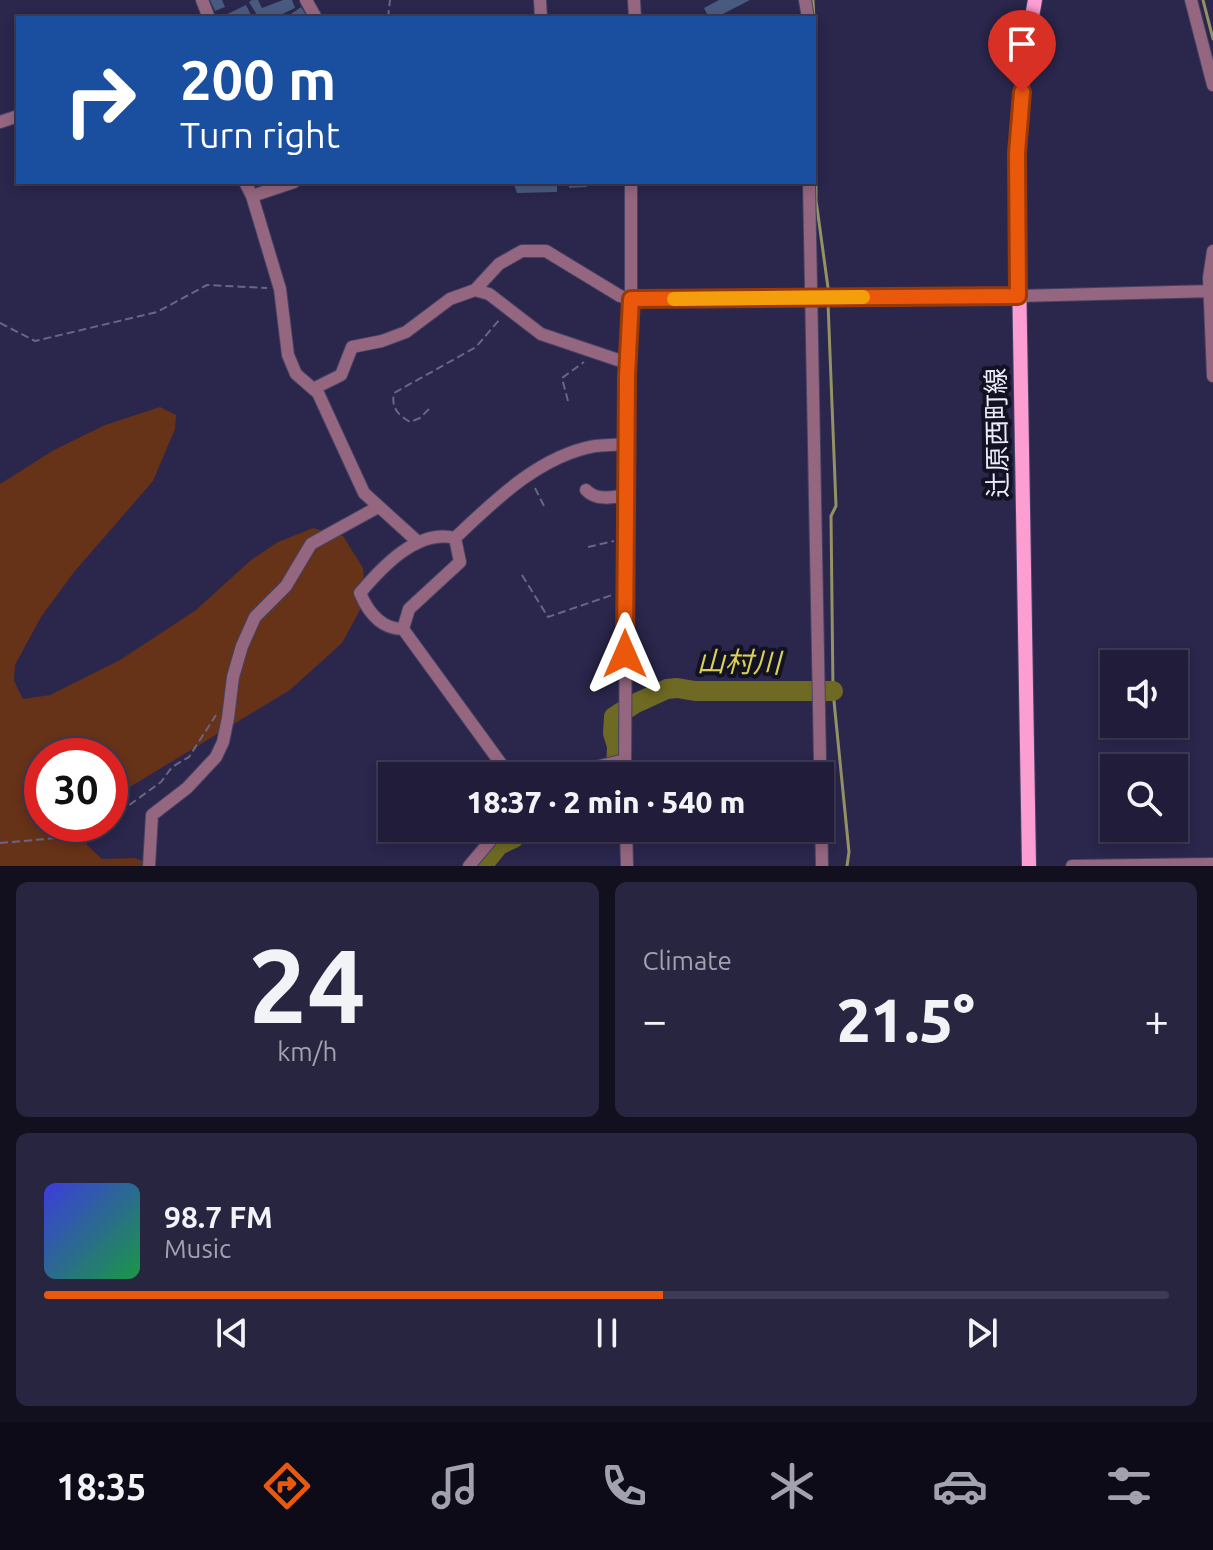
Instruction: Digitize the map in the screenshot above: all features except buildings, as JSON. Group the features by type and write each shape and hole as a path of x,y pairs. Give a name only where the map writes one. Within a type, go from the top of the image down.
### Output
{"main road":[{"name":"辻原西町線","path":"1029,866 1017,153 1024,61 1035,0"}],"street":[{"path":"1191,0 1213,85"},
{"path":"246,184 280,289 288,355 296,374 318,393 364,493 418,542"},
{"path":"252,196 288,184"},
{"path":"617,762 625,760 631,184"},
{"path":"809,184 822,866"},
{"path":"313,389 341,375 352,347 406,332 450,299 475,290 499,264 522,251 546,251 620,296 631,299 1211,291"},
{"path":"1213,251 1213,376"},
{"path":"475,290 489,294 541,334 627,363"},
{"path":"455,538 484,508 529,476 566,455 594,446 626,444"},
{"path":"586,490 599,498 627,494"},
{"path":"149,866 152,815 187,788 216,757 223,742 233,677 255,617 286,586 311,544 378,507"},
{"path":"403,629 391,629 368,611 360,593 403,551 418,542 446,536 455,538"},
{"path":"403,629 409,609 460,562 455,538"},
{"path":"403,629 500,762"},
{"path":"469,866 489,842"},
{"path":"626,842 627,866"},
{"path":"1072,866 1213,864"}],"path":[{"path":"0,323 35,341 157,312 207,285 280,289"},
{"path":"429,409 410,422 393,407 394,393 476,347 509,309"},
{"path":"568,401 562,378 593,352"},
{"path":"529,476 545,508"},
{"path":"588,547 623,539"},
{"path":"522,575 548,617 585,603 626,593"},
{"path":"128,806 161,782 172,767 189,757 218,713"},
{"path":"0,843 24,841"}],"shaded area":[{"path":"160,407 176,415 175,429 153,481 74,572 41,617 15,665 14,681 23,699 50,695 120,660 196,610 251,560 278,542 313,528 343,536 363,568 366,599 342,643 290,690 128,788 128,738 24,738 24,842 87,842 102,859 135,858 157,866 0,866 0,484 54,450 105,425"}],"waterway":[{"path":"813,0 814,16"},
{"path":"1203,0 1213,39"},
{"path":"816,56 816,184"},
{"path":"816,184 829,295"},
{"path":"828,303 836,506 831,516 833,691 849,852 847,866"},
{"name":"山村川","path":"616,762 614,717 667,689 833,691"},
{"name":"山村川","path":"482,866 499,845 505,842"}],"slow traffic":[{"path":"674,299 863,297"}],"route":[{"path":"625,654 627,376 631,299 1018,296 1017,153 1022,92"}]}
